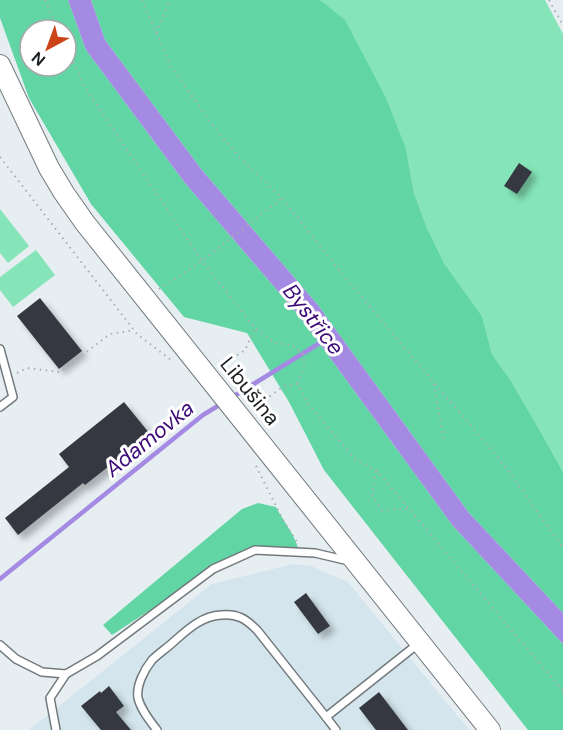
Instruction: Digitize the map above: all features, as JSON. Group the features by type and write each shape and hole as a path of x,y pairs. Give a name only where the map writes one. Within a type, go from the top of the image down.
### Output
{"street":[{"name":"Libušina","path":"0,65 49,168 85,223 490,730"}],"lane":[{"path":"0,349 13,397 0,407"},
{"path":"56,730 50,698 66,674 97,656 213,569 255,549 315,553 357,563"},
{"path":"157,730 147,718 138,697 144,671 153,659 192,626 208,617 220,615 235,615 248,620 336,730"},
{"path":"326,717 420,642"},
{"path":"0,645 16,659 42,672 66,674"}],"path":[{"path":"45,0 53,18"},
{"path":"142,0 171,67 217,131 240,158 282,198 347,280 505,466 563,548"},
{"path":"156,33 170,0"},
{"path":"549,0 562,24"},
{"path":"78,73 84,86 202,261 255,328 274,343 292,345 303,354 304,367 298,384 308,404 355,459 376,470 563,691"},
{"path":"0,157 137,334 170,359"},
{"path":"145,298 202,261 282,198"},
{"path":"212,382 245,350 255,328"},
{"path":"8,378 27,368 60,372 110,334 134,330"},
{"path":"434,381 444,440"},
{"path":"238,415 284,386 298,384"},
{"path":"255,464 283,520 296,539 299,551"},
{"path":"376,470 372,496 382,510 409,509"}],"shaded area":[{"path":"293,564 311,566 348,582 469,730 29,730 212,584"}],"green space":[{"path":"0,0 68,0 74,18 18,18 18,68 0,18"},
{"path":"91,0 320,0 345,20 386,98 406,149 414,193 427,228 444,263 482,316 492,354 511,381 563,472 563,613 469,513 317,304 201,169 105,40"},
{"path":"320,0 545,0 563,34 563,472 511,381 492,354 482,316 444,263 427,228 414,193 406,149"},
{"path":"78,28 86,50 185,183 301,318 453,526 563,644 563,730 528,730 324,470 289,402 247,333 184,317 91,204 29,98 22,78 78,78"},
{"path":"0,209 29,246 8,263 0,253"},
{"path":"36,250 55,275 13,307 0,290 0,277"},
{"path":"258,503 276,507 299,551 255,550 213,569 112,635 103,625 242,509"}],"water":[{"name":"Bystřice","path":"68,0 91,0 105,40 201,169 317,304 469,513 563,613 563,644 453,526 301,318 185,183 86,50 78,28 78,18 74,18"}],"building":[{"path":"519,163 532,172 517,194 504,186"},
{"path":"40,298 82,351 59,369 17,316"},
{"path":"124,402 150,434 18,535 5,518 69,467 59,454"},
{"path":"306,593 330,626 318,634 294,602"},
{"path":"109,686 124,706 116,712 131,730 101,730 81,706"},
{"path":"379,692 408,730 376,730 359,708"}],"waterway":[{"name":"Adamovka","path":"231,398 323,341"},
{"name":"Adamovka","path":"0,579 203,415 221,404"}]}
